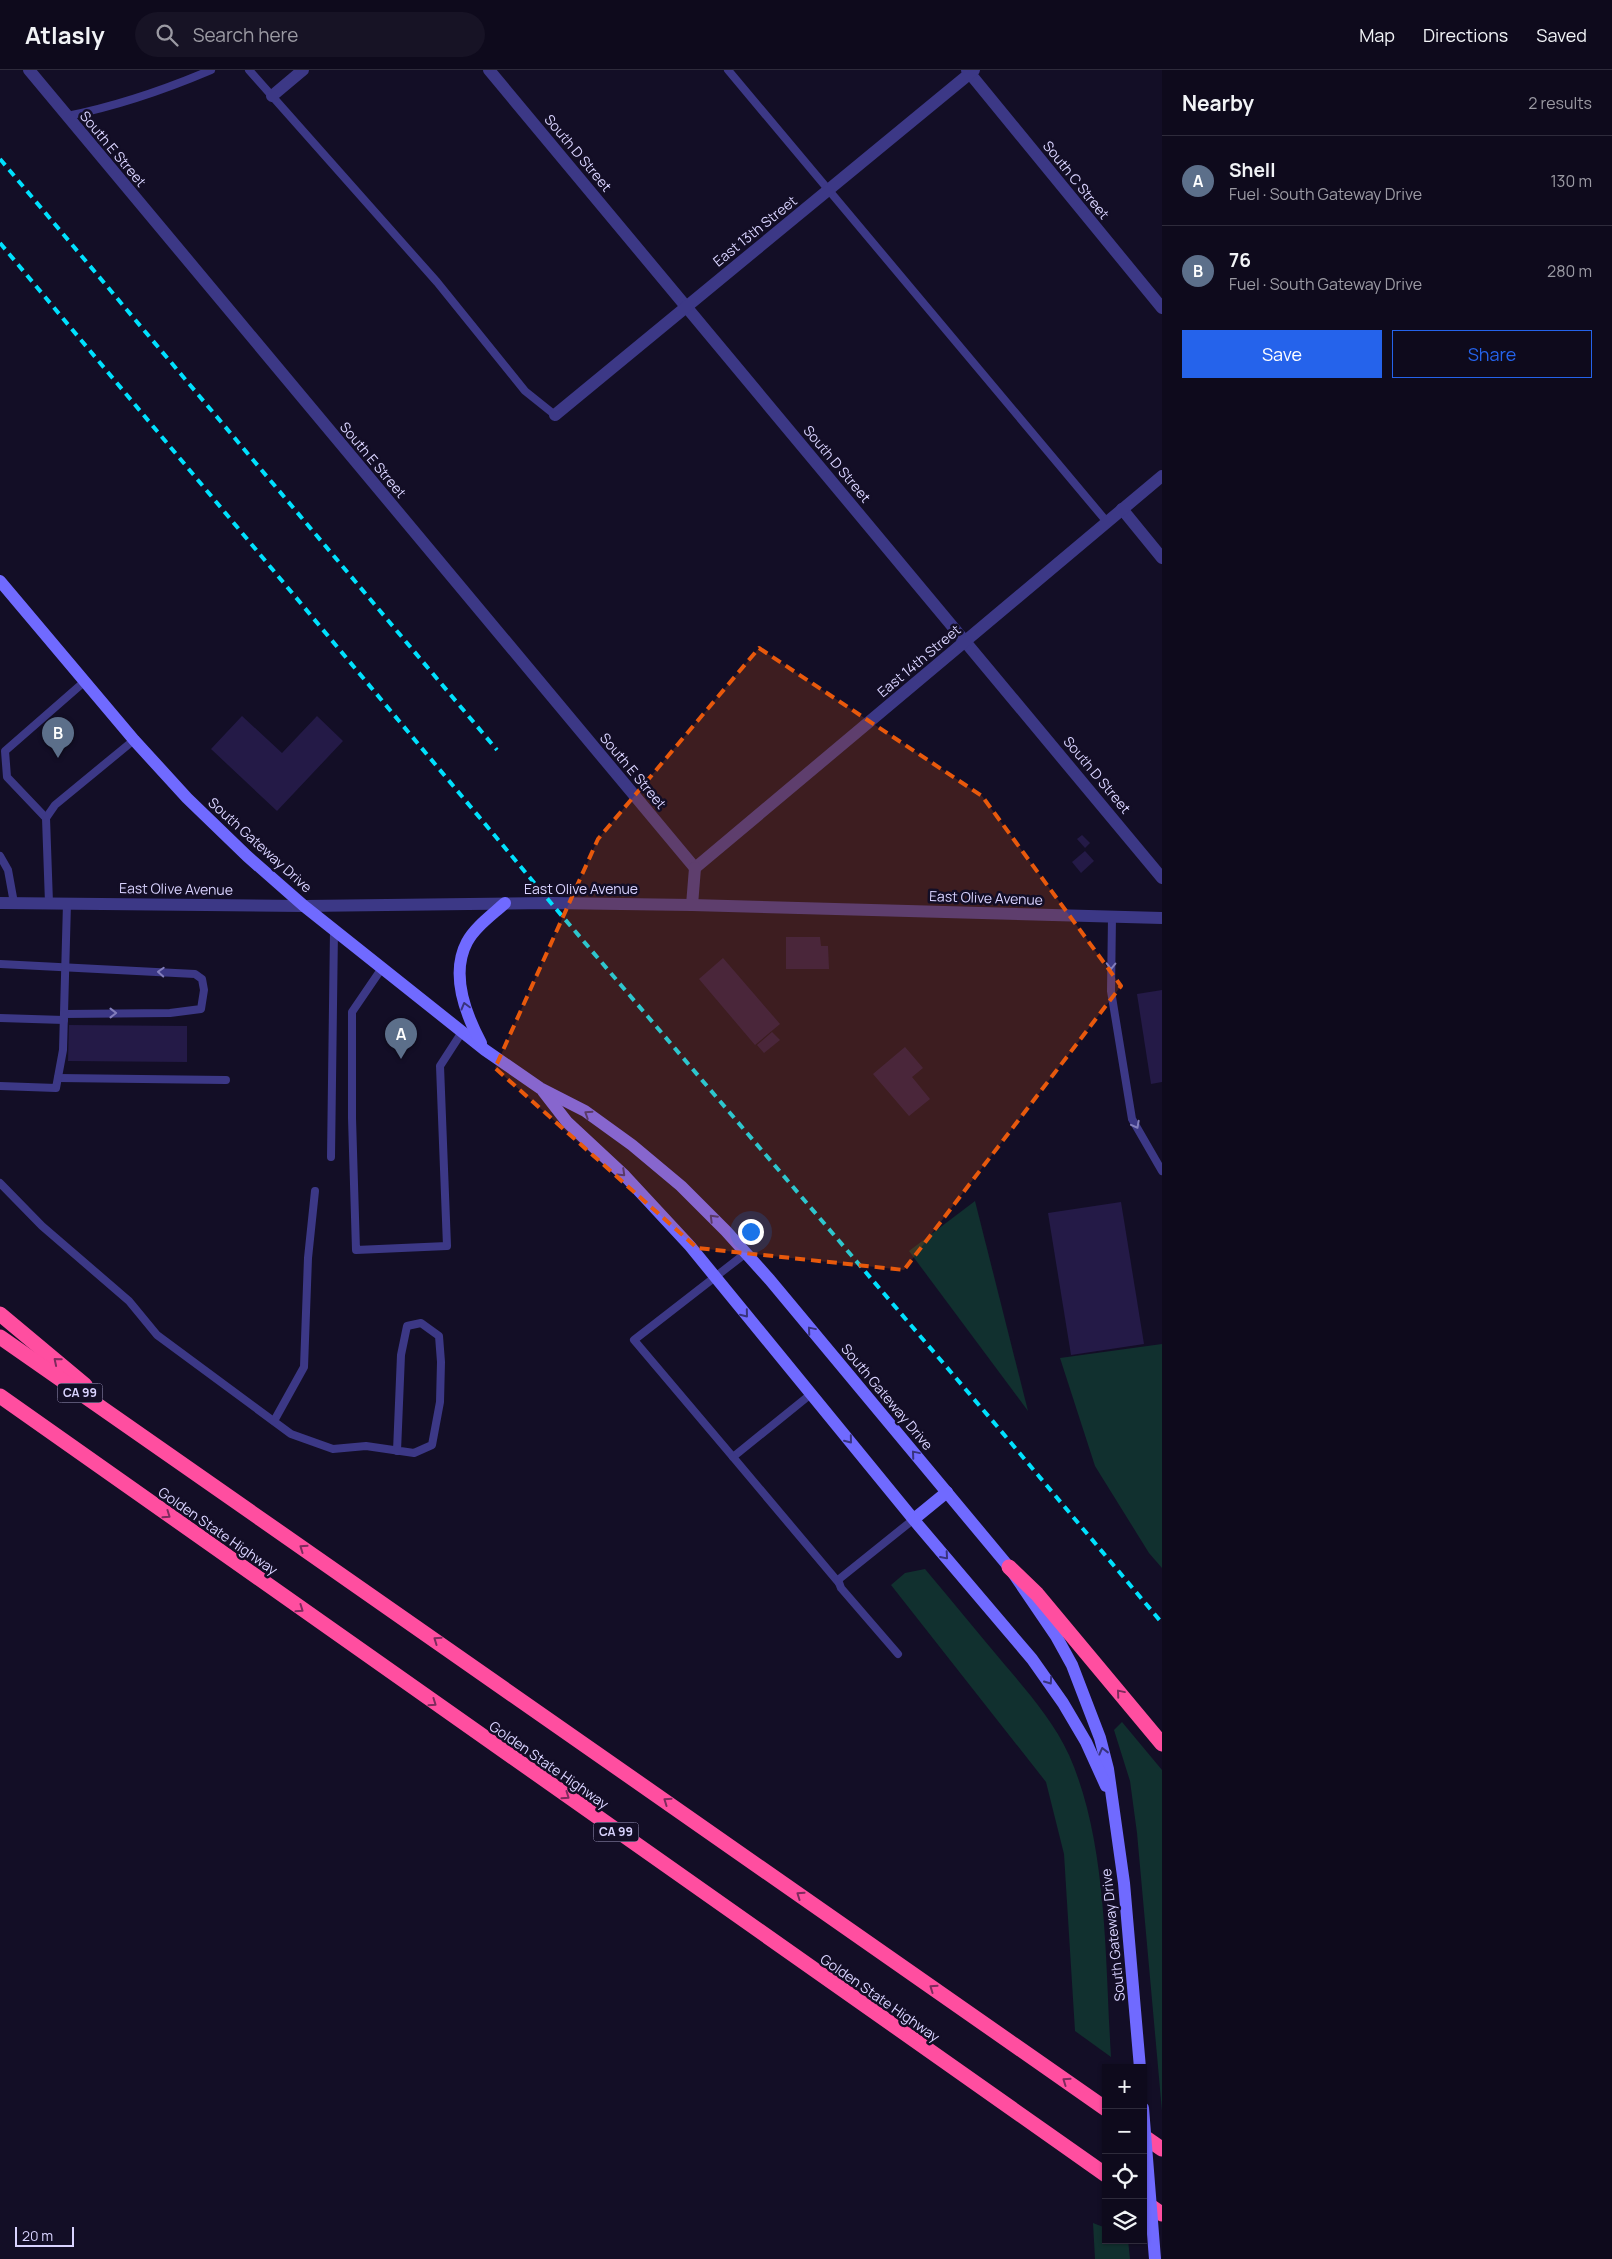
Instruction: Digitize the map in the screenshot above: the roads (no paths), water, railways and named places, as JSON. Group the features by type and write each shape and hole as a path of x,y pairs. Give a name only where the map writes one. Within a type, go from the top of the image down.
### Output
{"highway":[{"path":"0,1314 161,1449"},
{"name":"CA 99","path":"0,1337 1102,2106"},
{"name":"Golden State Highway","path":"0,1396 1102,2172"},
{"path":"0,1406 128,1487"},
{"path":"1010,1567 1037,1594 1162,1744"},
{"path":"1147,2139 1162,2149"},
{"path":"1147,2204 1162,2214"}],"main road":[{"name":"South Gateway Drive","path":"0,581 134,740 187,798 247,856 304,906 485,1050 540,1088 585,1111 632,1145 681,1186 746,1253 1010,1567 1056,1636 1072,1665 1100,1738 1108,1769 1124,1883 1140,2064"},
{"path":"485,1050 464,1005 461,971 462,957 466,943 475,931 505,903"},
{"name":"South Gateway Drive","path":"540,1088 566,1122 625,1176 665,1218 914,1519 1004,1624 1050,1683 1086,1742 1112,1799"},
{"path":"914,1519 947,1492"},
{"path":"1143,2109 1155,2259"}],"street":[{"name":"South E Street","path":"29,70 694,868"},
{"path":"272,96 303,70"},
{"name":"South D Street","path":"489,70 1162,878"},
{"name":"East 13th Street","path":"555,415 970,71"},
{"name":"South C Street","path":"970,71 1162,308"},
{"name":"East 14th Street","path":"694,868 1162,476"},
{"path":"1122,509 1162,558"},
{"path":"692,905 694,868"},
{"name":"East Olive Avenue","path":"0,903 304,906 505,903 692,905 1162,918"}],"lane":[{"path":"67,116 104,109 160,92 211,70"},
{"path":"249,70 437,282 525,391 555,415"},
{"path":"728,70 1107,522"},
{"path":"46,818 7,777 5,750 84,682"},
{"path":"49,903 46,818 55,805 134,740"},
{"path":"0,856 8,870 14,903"},
{"path":"0,1086 56,1088 63,1050 67,903"},
{"path":"1112,917 1111,991 1132,1119 1162,1171"},
{"path":"331,1157 334,930"},
{"path":"0,964 195,974 202,979 204,990 202,1009 170,1013 0,1018"},
{"path":"382,968 352,1012 352,1118 356,1250 447,1246 440,1066 462,1032"},
{"path":"58,1078 226,1080"},
{"path":"0,1183 42,1226 128,1302 157,1335 291,1434 333,1449 366,1446 398,1451 414,1453 432,1445 440,1402 441,1362 439,1336 421,1323 407,1326 401,1355 398,1451"},
{"path":"274,1421 304,1367 308,1258 315,1191"},
{"path":"746,1253 634,1340 898,1654"},
{"path":"733,1457 811,1394"},
{"path":"840,1584 838,1580 914,1519"}],"railway":[{"path":"0,159 497,750"},
{"path":"0,243 551,903 996,1425 1162,1623"}],"place":[{"name":"76","path":"58,758"},
{"name":"Shell","path":"401,1059"}]}
